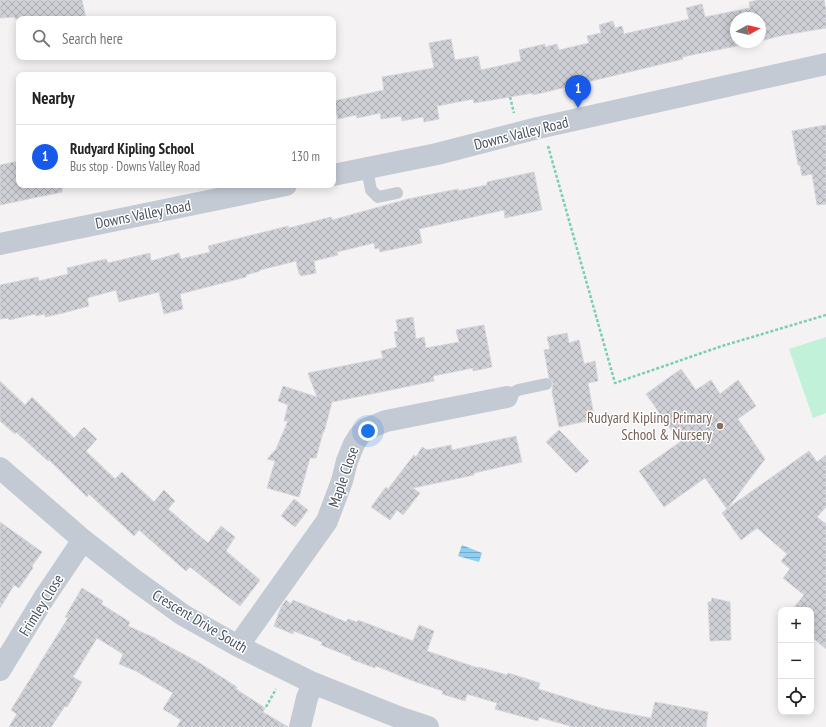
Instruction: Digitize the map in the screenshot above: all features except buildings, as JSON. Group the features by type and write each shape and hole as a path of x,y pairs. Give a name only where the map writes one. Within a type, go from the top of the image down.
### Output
{"street":[{"name":"Downs Valley Road","path":"336,174 437,154 538,128 826,64"},
{"name":"Downs Valley Road","path":"0,244 271,188"},
{"name":"Maple Close","path":"238,646 327,521 354,444 366,429 386,421 507,397"},
{"name":"Crescent Drive South","path":"2,474 133,579 183,615 238,646 313,683 398,717 428,727"},
{"name":"Frimley Close","path":"0,670 44,598 83,540"},
{"path":"300,727 307,698 313,683"}],"lane":[{"path":"367,169 371,190 378,197 397,193"},
{"path":"507,397 518,390 546,384"}],"path":[{"path":"510,97 515,119"},
{"path":"547,142 615,383 722,346 826,315"},
{"path":"266,707 279,685"}],"green space":[{"path":"826,337 826,413 813,418 789,349"}],"water":[{"path":"462,545 482,553 479,562 458,556"}],"place":[{"name":"Rudyard Kipling School","path":"578,108"},
{"name":"Rudyard Kipling Primary School & Nursery","path":"720,426"}]}
